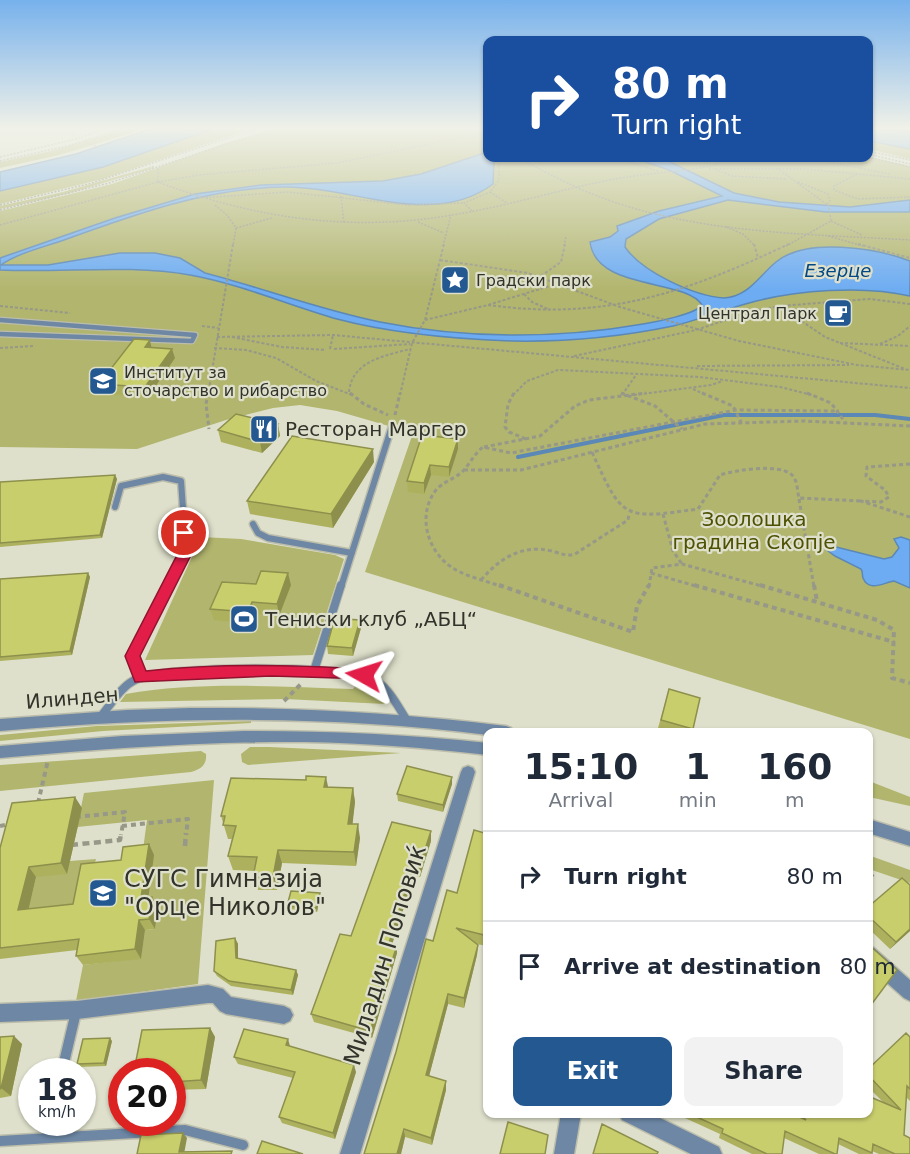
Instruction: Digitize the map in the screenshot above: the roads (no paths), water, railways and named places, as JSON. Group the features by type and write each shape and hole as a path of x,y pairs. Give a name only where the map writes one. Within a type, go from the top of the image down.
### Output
{"street":[{"name":"Илинден","path":"0,725 193,711 272,712 406,719 483,729"},
{"path":"0,752 236,735 398,739 483,748"},
{"name":"Миладин Поповиќ","path":"350,1154 468,772"},
{"path":"873,828 910,839"},
{"path":"873,959 910,992"},
{"path":"0,1013 77,1010 208,994 217,995 226,1005 284,1016"},
{"path":"564,1154 570,1118"},
{"path":"639,1118 712,1154"}],"lane":[{"path":"0,320 195,335 192,341 0,334"},
{"path":"314,671 392,426"},
{"path":"370,456 382,458"},
{"path":"115,507 121,486 163,477 181,481 186,551 133,656 141,678"},
{"path":"253,524 258,533 268,538 352,553"},
{"path":"102,716 127,685 141,678 225,671 314,671 369,677 381,685 406,719"},
{"path":"65,1058 77,1010"},
{"path":"0,1141 185,1130 243,1145"}],"water":[{"path":"0,183 35,183 0,191"},
{"name":"Езерце","path":"493,183 470,197 444,203 418,204 391,202 310,188 255,188 227,192 145,212 31,251 1,265 48,265 120,253 155,253 180,258 205,273 314,305 412,328 511,335 611,329 666,319 684,314 702,305 693,297 678,291 642,282 608,269 596,258 590,242 610,237 618,231 617,226 659,211 722,196 695,183 713,183 734,193 779,202 850,207 910,200 910,212 826,212 728,200 659,219 626,239 625,247 656,274 698,293 724,298 747,290 776,262 789,254 805,249 842,247 879,252 910,261 910,296 851,290 808,292 767,299 683,324 653,330 593,338 512,341 424,335 358,324 190,275 119,269 0,270 0,258 115,218 195,194 261,185"},
{"path":"901,537 910,540 910,588 894,581 877,586 869,585 863,578 861,569 835,556 816,542 884,559 892,557 899,548 894,539"}],"waterway":[{"path":"518,457 724,415 875,415 910,419"}],"place":[{"name":"Градски парк","path":"455,280"},
{"name":"Централ Парк","path":"838,313"},
{"name":"Институт за сточарство и рибарство","path":"103,381"},
{"name":"Ресторан Маргер","path":"264,429"},
{"name":"Тениски клуб „АБЦ“","path":"244,619"},
{"name":"СУГС Гимназија \"Орце Николов\"","path":"103,893"}],"park label":[{"name":"Зоолошка градина Скопје","path":"754,530"}]}
